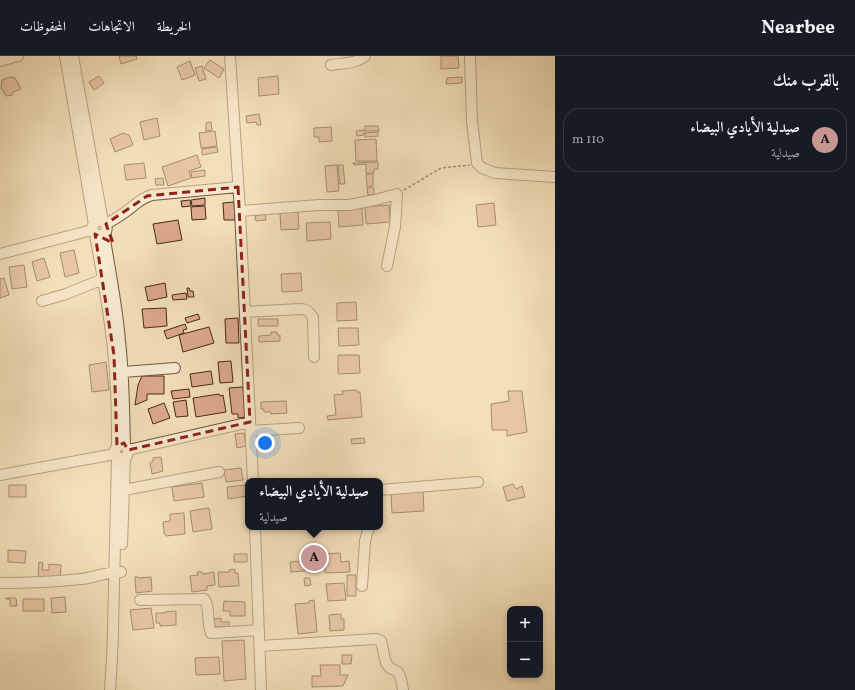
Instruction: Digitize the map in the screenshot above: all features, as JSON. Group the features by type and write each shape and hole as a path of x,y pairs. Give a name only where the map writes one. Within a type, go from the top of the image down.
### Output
{"street":[{"path":"0,61 18,56"},
{"path":"65,56 99,228 115,300 118,354 117,402 124,490 117,572 110,690"},
{"path":"73,56 99,228 103,279 123,372 117,572 117,690"},
{"path":"331,65 359,60 365,56"},
{"path":"470,56 472,121 477,164 482,168 495,173 555,177"},
{"path":"228,57 240,211 253,478"},
{"path":"0,254 99,228 123,214 147,196 238,187"},
{"path":"240,211 319,205 349,205 397,194 394,227 387,266"},
{"path":"42,301 66,294 103,279"},
{"path":"245,312 300,309 307,310 313,318 314,357"},
{"path":"123,372 175,368"},
{"path":"0,475 251,426 299,428"},
{"path":"124,490 219,472"},
{"path":"383,490 478,482"},
{"path":"255,530 261,690"},
{"path":"362,586 365,542 368,530"},
{"path":"0,583 83,579 98,574 117,572"},
{"path":"140,600 204,599 207,603 211,633 259,630"},
{"path":"260,646 376,639 381,641 386,663 390,668 398,672 403,690"}],"path":[{"path":"397,194 441,168 477,164"}],"highlighted area":[{"path":"238,187 250,422 128,450 124,443 117,446 114,355 95,234 113,243 106,224 147,196"}],"building":[{"path":"119,56 136,56 137,59 121,64"},
{"path":"441,56 458,56 459,68 441,69"},
{"path":"210,60 224,69 219,78 204,68"},
{"path":"190,61 195,75 182,80 177,67"},
{"path":"202,66 206,79 199,81 195,68"},
{"path":"99,76 104,83 94,90 89,82"},
{"path":"278,76 279,94 259,96 258,78"},
{"path":"10,77 15,78 21,89 13,92 12,95 6,96 1,88 2,80"},
{"path":"462,77 462,83 446,84 447,78"},
{"path":"259,114 261,125 257,125 256,122 247,123 246,116"},
{"path":"157,118 160,136 144,140 140,122"},
{"path":"211,122 212,130 206,131 206,123"},
{"path":"365,126 378,126 379,131 365,131"},
{"path":"331,127 332,141 319,142 319,137 314,137 314,128"},
{"path":"364,130 364,135 357,136 356,131"},
{"path":"215,131 217,146 201,148 199,133"},
{"path":"378,132 378,136 365,137 365,133"},
{"path":"123,133 129,135 133,145 115,152 110,139"},
{"path":"376,139 377,161 356,161 355,140"},
{"path":"217,147 218,152 202,155 202,149"},
{"path":"197,155 201,167 189,171 191,178 168,186 162,167"},
{"path":"378,162 378,169 374,169 374,173 366,173 366,164 354,165 353,163"},
{"path":"144,163 146,178 126,180 124,165"},
{"path":"337,165 339,191 327,192 325,166"},
{"path":"338,165 343,165 345,184 340,184"},
{"path":"205,170 205,176 192,178 191,172"},
{"path":"366,174 373,174 373,186 367,187"},
{"path":"163,178 164,185 156,185 155,179"},
{"path":"367,188 374,188 374,195 368,195"},
{"path":"205,198 205,205 192,206 191,200"},
{"path":"190,200 191,206 182,207 181,201"},
{"path":"234,202 235,220 224,220 223,203"},
{"path":"494,203 496,225 478,227 476,205"},
{"path":"389,205 390,222 366,224 365,207"},
{"path":"205,206 206,219 192,220 191,207"},
{"path":"362,208 363,225 339,227 338,210"},
{"path":"298,212 299,229 281,230 280,213"},
{"path":"265,214 266,220 256,221 255,216"},
{"path":"178,220 182,240 157,244 153,224"},
{"path":"330,222 331,239 307,241 306,223"},
{"path":"74,250 79,273 65,277 60,253"},
{"path":"44,258 50,277 37,281 32,262"},
{"path":"24,265 27,287 12,289 9,267"},
{"path":"301,273 302,291 282,292 281,274"},
{"path":"4,278 9,295 0,298 0,279"},
{"path":"165,283 167,297 148,301 145,287"},
{"path":"187,288 189,288 190,291 193,291 194,297 188,297"},
{"path":"186,293 187,299 173,300 172,295"},
{"path":"356,302 357,320 337,321 337,303"},
{"path":"166,308 167,326 144,328 142,309"},
{"path":"198,314 200,319 187,323 185,318"},
{"path":"238,318 239,343 226,343 225,319"},
{"path":"258,319 278,319 278,326 258,326"},
{"path":"185,324 187,329 183,330 184,333 167,339 164,331"},
{"path":"209,327 214,343 183,352 179,335"},
{"path":"338,328 358,328 359,345 339,346"},
{"path":"271,332 277,332 277,335 280,335 280,341 259,342 259,336 271,335"},
{"path":"338,355 359,355 360,373 338,374"},
{"path":"231,361 233,382 220,383 218,362"},
{"path":"106,362 109,390 92,392 89,365"},
{"path":"211,371 213,384 192,387 190,374"},
{"path":"142,376 164,376 164,394 147,394 147,400 135,405 138,385"},
{"path":"243,387 246,417 238,418 238,414 232,414 229,388"},
{"path":"189,389 190,397 173,399 171,391"},
{"path":"356,390 357,392 360,392 362,417 328,420 327,416 336,415 334,395 343,394 342,391"},
{"path":"508,391 522,391 527,432 507,436 507,430 492,430 491,404 509,401"},
{"path":"219,394 220,396 223,395 226,412 196,417 193,398"},
{"path":"186,400 188,416 176,417 173,402"},
{"path":"286,401 287,413 271,414 271,412 264,412 264,409 261,409 261,402"},
{"path":"164,403 170,418 153,424 148,409"},
{"path":"244,433 246,446 237,448 235,434"},
{"path":"364,438 365,443 352,444 351,439"},
{"path":"161,457 163,471 152,474 150,463 153,461 153,458"},
{"path":"241,468 243,480 226,482 224,470"},
{"path":"202,483 204,497 174,501 172,487"},
{"path":"513,484 516,489 522,486 525,497 507,501 503,487"},
{"path":"9,485 26,485 26,497 9,497"},
{"path":"245,485 245,496 228,499 227,487"},
{"path":"423,491 424,511 392,513 391,493"},
{"path":"209,508 212,529 193,532 190,511"},
{"path":"184,513 185,534 166,536 164,533 163,522 170,521 170,514"},
{"path":"8,550 26,551 25,563 8,562"},
{"path":"340,553 341,562 349,561 350,572 325,573 324,554"},
{"path":"234,554 247,554 247,562 234,562"},
{"path":"314,560 314,570 291,572 290,562"},
{"path":"39,562 43,563 42,570 49,570 49,564 61,565 60,580 38,579"},
{"path":"235,569 235,573 238,573 239,586 219,587 218,572 229,572 229,570"},
{"path":"197,572 202,572 203,574 214,572 215,585 207,586 207,590 192,592 190,576 198,575"},
{"path":"347,575 356,575 356,596 347,596"},
{"path":"135,577 151,577 152,591 136,593"},
{"path":"304,578 310,578 311,585 305,586"},
{"path":"344,583 346,600 328,601 326,584"},
{"path":"65,597 66,612 52,613 51,598"},
{"path":"6,598 16,598 17,606 10,606 10,599"},
{"path":"23,599 44,599 44,611 23,611"},
{"path":"314,600 317,632 298,634 295,604 309,603 309,601"},
{"path":"224,601 245,602 245,616 230,616 230,611 223,611"},
{"path":"151,608 154,628 133,630 130,610"},
{"path":"176,611 176,625 160,626 160,623 156,623 156,613"},
{"path":"341,614 341,619 344,619 344,630 330,631 329,615"},
{"path":"221,618 221,622 229,622 229,627 214,627 214,619"},
{"path":"244,640 246,679 224,681 222,641"},
{"path":"342,655 352,655 351,664 342,664"},
{"path":"219,657 220,674 196,675 195,658"},
{"path":"320,665 340,665 340,675 348,675 343,686 312,687 312,676 321,676"}],"place":[{"name":"صيدلية الأيادي البيضاء","path":"314,558"}]}
